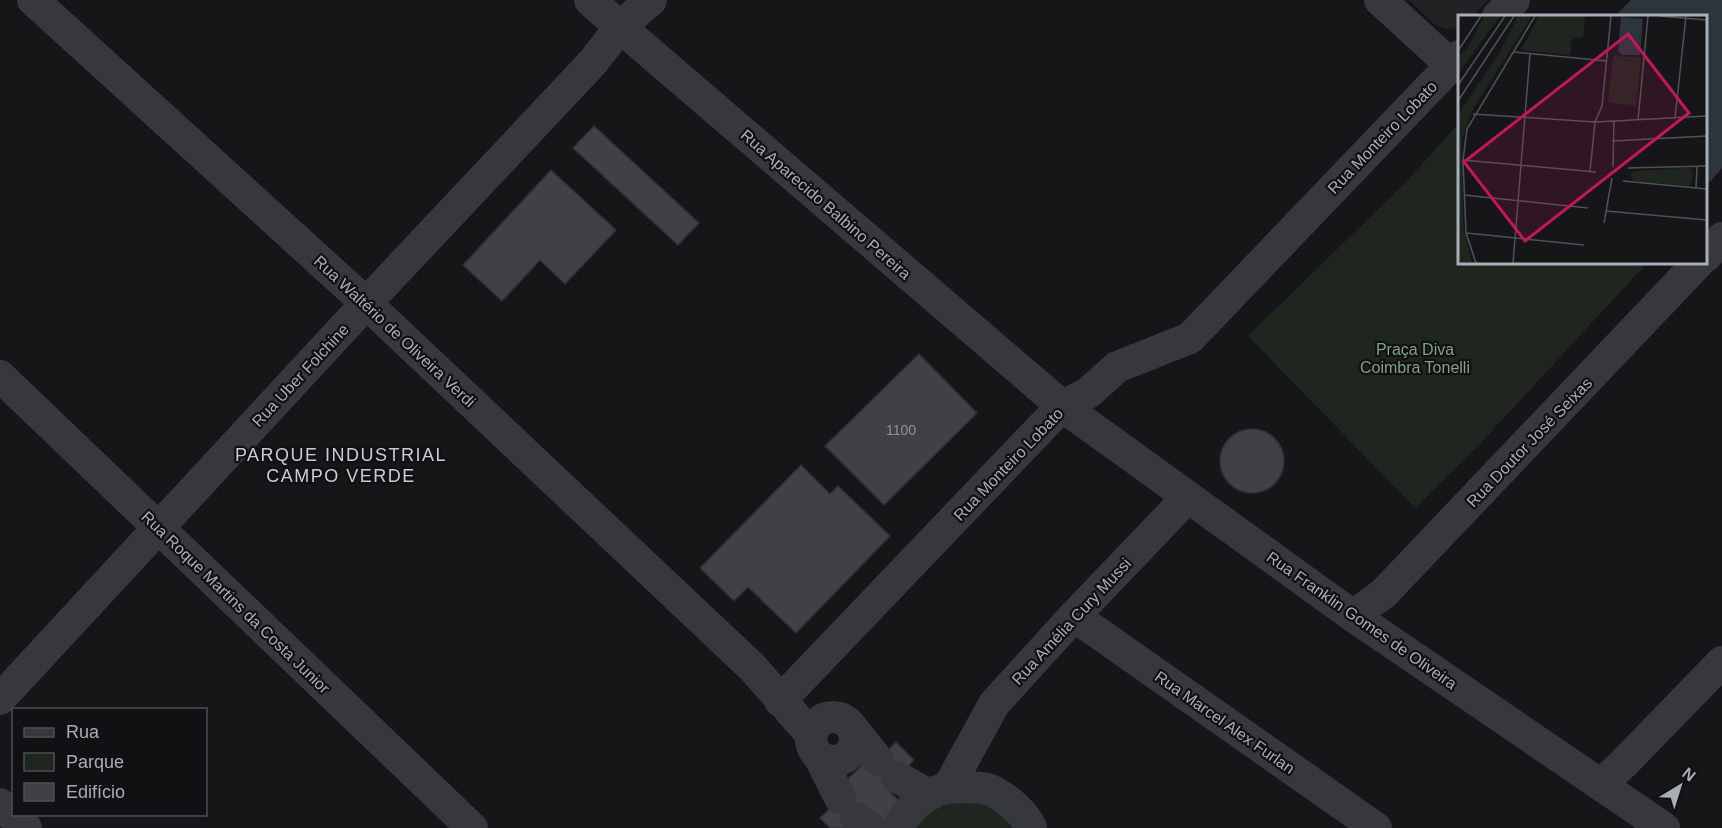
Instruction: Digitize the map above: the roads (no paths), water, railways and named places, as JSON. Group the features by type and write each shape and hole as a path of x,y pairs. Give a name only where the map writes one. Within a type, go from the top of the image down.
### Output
{"street":[{"name":"Rua Waltério de Oliveira Verdi","path":"33,0 366,303 753,668 786,695 846,722 888,769 938,791"},
{"name":"Rua Aparecido Balbino Pereira","path":"590,0 1062,406"},
{"name":"Rua Uber Folchine","path":"0,699 366,303 594,62 620,27 651,0"},
{"path":"1380,0 1455,61"},
{"path":"1499,15 1514,0"},
{"name":"Rua Monteiro Lobato","path":"786,695 1062,406 1088,393 1117,367 1190,338 1455,61"},
{"path":"1707,255 1722,238"},
{"name":"Rua Doutor José Seixas","path":"1353,616 1384,593 1697,264"},
{"name":"Rua Roque Martins da Costa Junior","path":"0,376 472,828"},
{"name":"Rua Franklin Gomes de Oliveira","path":"1062,406 1353,616 1664,828"},
{"name":"Rua Amélia Cury Mussi","path":"938,791 967,754 994,704 1074,616 1188,497"},
{"name":"Rua Marcel Alex Furlan","path":"1074,616 1376,828"},
{"path":"1601,784 1722,662"},
{"name":"Rua Waltério de Oliveira Verdi","path":"786,695 855,815"},
{"path":"816,746 831,761 838,761 849,754 854,749 855,742 853,729 846,722"},
{"path":"967,754 987,789"},
{"path":"897,828 915,804 938,791 987,789 1011,802 1031,828"},
{"path":"0,804 12,815"},
{"path":"13,816 26,828"}],"district":[{"name":"PARQUE INDUSTRIAL CAMPO VERDE","path":"341,465"}],"park label":[{"name":"Praça Diva Coimbra Tonelli","path":"1415,358"}]}
